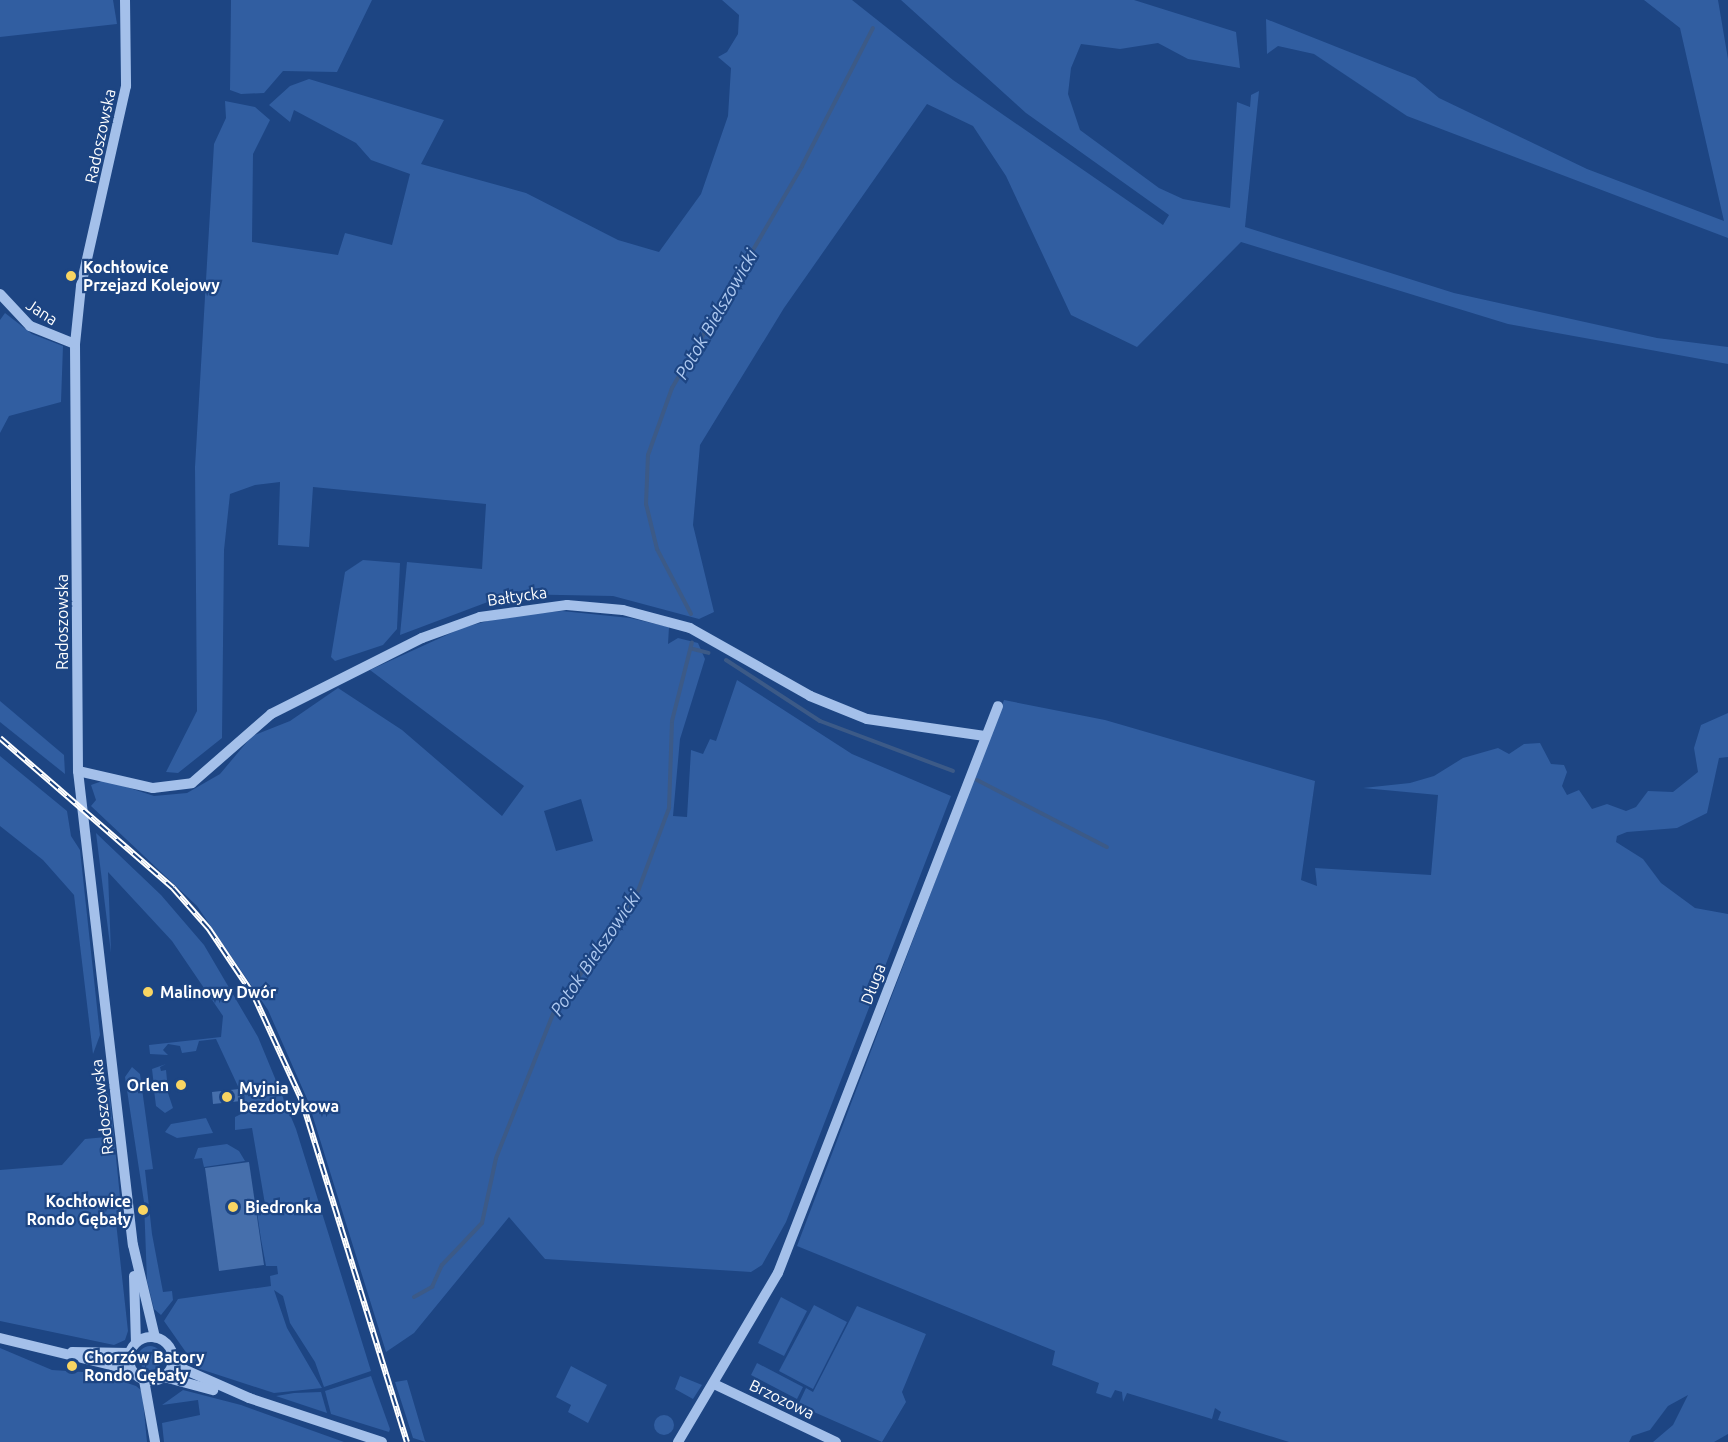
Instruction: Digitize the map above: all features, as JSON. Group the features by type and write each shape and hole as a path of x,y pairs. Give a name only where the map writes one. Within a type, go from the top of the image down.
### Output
{"street":[{"name":"Radoszowska","path":"125,0 126,86 83,276 75,344 78,771 133,1245 136,1342"},
{"name":"Jana","path":"0,294 30,326 75,344"},
{"name":"Bałtycka","path":"78,771 153,788 192,783 271,714 422,638 480,617 567,605 623,610 690,628 810,696 867,719 985,736"},
{"name":"Długa","path":"714,1384 778,1273 998,706"},
{"name":"Radoszowska","path":"133,1245 155,1337"},
{"path":"131,1370 129,1353 136,1342 155,1337 171,1349 172,1364"},
{"path":"0,1338 131,1370 154,1379 249,1398"},
{"path":"56,1351 129,1353"},
{"path":"154,1442 151,1402 154,1379 172,1364"},
{"path":"172,1364 249,1398 382,1442"},
{"path":"678,1442 714,1384"},
{"name":"Brzozowa","path":"714,1384 836,1442"}],"shaded area":[{"path":"0,0 113,0 117,24 0,37"},
{"path":"231,0 372,0 337,72 283,71 264,93 241,94 230,90"},
{"path":"722,0 852,0 953,80 1163,225 1169,215 1026,113 901,0 1134,0 1236,32 1240,68 1188,59 1158,43 1120,49 1081,44 1071,68 1068,94 1080,130 1159,188 1183,199 1230,208 1237,102 1250,107 1251,95 1259,91 1245,227 1454,293 1657,338 1728,347 1728,364 1508,324 1241,242 1137,347 1071,315 1006,176 973,126 927,104 784,308 700,445 693,525 714,612 699,619 613,596 509,594 400,635 407,562 482,569 486,504 313,487 309,547 278,545 280,482 255,485 230,494 224,550 222,738 178,773 166,772 197,711 195,467 214,144 226,118 225,101 255,107 270,120 253,154 252,242 338,255 345,233 392,245 410,174 371,160 356,143 294,110 290,122 269,105 290,86 309,79 444,120 421,164 526,193 618,240 659,252 701,194 728,116 731,68 718,57 727,52 738,34 739,15"},
{"path":"1644,0 1718,0 1728,59 1728,238 1407,116 1314,54 1278,46 1267,54 1266,19 1415,78 1439,98 1587,169 1724,221 1680,28"},
{"path":"5,313 32,334 63,346 61,402 9,416 0,433 0,320"},
{"path":"363,560 400,563 397,629 383,645 335,661 331,657 345,572"},
{"path":"562,611 630,618 669,627 668,644 678,638 698,643 705,659 680,739 673,816 687,817 691,750 703,754 710,739 716,741 737,680 852,754 951,796 786,1222 762,1265 751,1272 545,1259 509,1217 414,1333 386,1352 308,1101 268,1010 197,906 91,806 96,800 91,785 105,780 154,796 187,793 220,774 252,736 290,721 338,688 402,730 502,816 524,786 370,670 462,628 502,617","holes":["581,799 593,841 556,851 544,811"]},
{"path":"1004,700 1105,720 1315,781 1301,880 1317,886 1315,868 1431,875 1438,795 1363,788 1410,783 1434,776 1463,758 1498,748 1509,754 1524,744 1540,743 1551,764 1564,765 1567,772 1562,786 1567,795 1579,790 1592,809 1607,804 1626,811 1636,807 1648,791 1673,792 1698,772 1694,748 1701,725 1728,713 1728,757 1719,758 1707,813 1677,828 1627,832 1617,836 1616,842 1643,859 1661,883 1695,908 1728,914 1728,1434 1714,1442 1653,1442 1673,1425 1688,1395 1668,1406 1650,1430 1632,1436 1629,1442 1289,1442 1218,1420 1221,1412 1215,1408 1212,1419 1127,1393 1123,1402 1122,1392 1115,1390 1111,1398 1096,1393 1099,1383 1052,1365 1055,1351 797,1246"},
{"path":"0,701 64,755 65,774 0,722"},
{"path":"0,756 67,811 71,836 80,850 100,1035 93,1054 74,895 43,860 0,826"},
{"path":"96,833 161,895 204,945 258,1037 296,1129 371,1371 324,1387 315,1362 290,1323 283,1296 274,1290 287,1328 322,1388 274,1393 197,1368 164,1321 178,1299 271,1286 270,1276 278,1274 277,1266 266,1266 261,1239 257,1212 266,1210 252,1128 235,1130 235,1117 249,1110 216,1039 199,1041 196,1051 182,1053 180,1046 168,1044 163,1050 168,1055 150,1054 149,1045 221,1037 223,1016 172,941 108,872 111,953"},
{"path":"166,1064 160,1067 161,1071 166,1070 167,1080 161,1081 162,1092 168,1093 173,1108 165,1113 156,1106 154,1090 159,1086 154,1086 152,1069"},
{"path":"132,1067 140,1074 153,1169 145,1170 152,1234 163,1292 172,1291 173,1300 161,1315 154,1309 147,1281 144,1202 125,1077"},
{"path":"99,1080 110,1098 120,1197 116,1222 128,1331 125,1340 114,1345 0,1321 0,1170 62,1165 85,1139 106,1137"},
{"path":"206,1118 213,1133 177,1138 165,1132 171,1124"},
{"path":"227,1144 239,1151 245,1161 204,1167 202,1158 194,1159 198,1148"},
{"path":"781,1297 807,1311 784,1356 758,1343"},
{"path":"814,1305 847,1322 813,1389 779,1371"},
{"path":"857,1306 926,1334 902,1392 906,1402 882,1442 798,1405 806,1388 813,1392"},
{"path":"150,1346 155,1347 161,1353 161,1363 155,1369 150,1370 145,1369 139,1363 138,1358 139,1353 145,1347"},
{"path":"0,1348 52,1370 98,1373 136,1386 142,1391 147,1442 0,1442"},
{"path":"757,1363 803,1387 797,1399 751,1375"},
{"path":"571,1366 607,1385 588,1423 568,1412 571,1405 556,1397"},
{"path":"371,1376 390,1429 389,1432 331,1414 325,1391"},
{"path":"680,1376 702,1385 693,1399 675,1389"},
{"path":"407,1380 426,1442 413,1438 395,1382"},
{"path":"183,1390 241,1405 344,1442 164,1442 162,1423 200,1415 198,1400 162,1405"},
{"path":"321,1392 327,1413 276,1396 294,1393"},
{"path":"664,1415 671,1418 674,1425 671,1432 664,1435 657,1432 654,1425 657,1418"}],"building":[{"name":"Myjnia bezdotykowa","path":"239,1089 241,1101 213,1104 212,1092"},
{"name":"Biedronka","path":"249,1162 264,1265 219,1271 205,1168"}],"waterway":[{"name":"Potok Bielszowicki","path":"691,614 657,549 646,504 648,455 672,388 802,166 873,28"},
{"name":"Potok Bielszowicki","path":"414,1297 432,1287 442,1265 482,1223 496,1158 553,1014 638,891 669,808 672,721 692,642"},
{"name":"Potok Bielszowicki","path":"693,649 709,653"},
{"name":"Potok Bielszowicki","path":"726,660 820,721 953,771"},
{"name":"Potok Bielszowicki","path":"977,780 1107,847"}],"railway":[{"path":"0,738 173,888 209,929 254,996 302,1101 407,1442"}],"place":[{"name":"Kochłowice Przejazd Kolejowy","path":"71,276"},
{"name":"Malinowy Dwór","path":"148,992"},
{"name":"Orlen","path":"181,1085"},
{"name":"Myjnia bezdotykowa","path":"227,1097"},
{"name":"Biedronka","path":"233,1207"},
{"name":"Kochłowice Rondo Gębały","path":"143,1210"},
{"name":"Chorzów Batory Rondo Gębały","path":"72,1366"}]}
